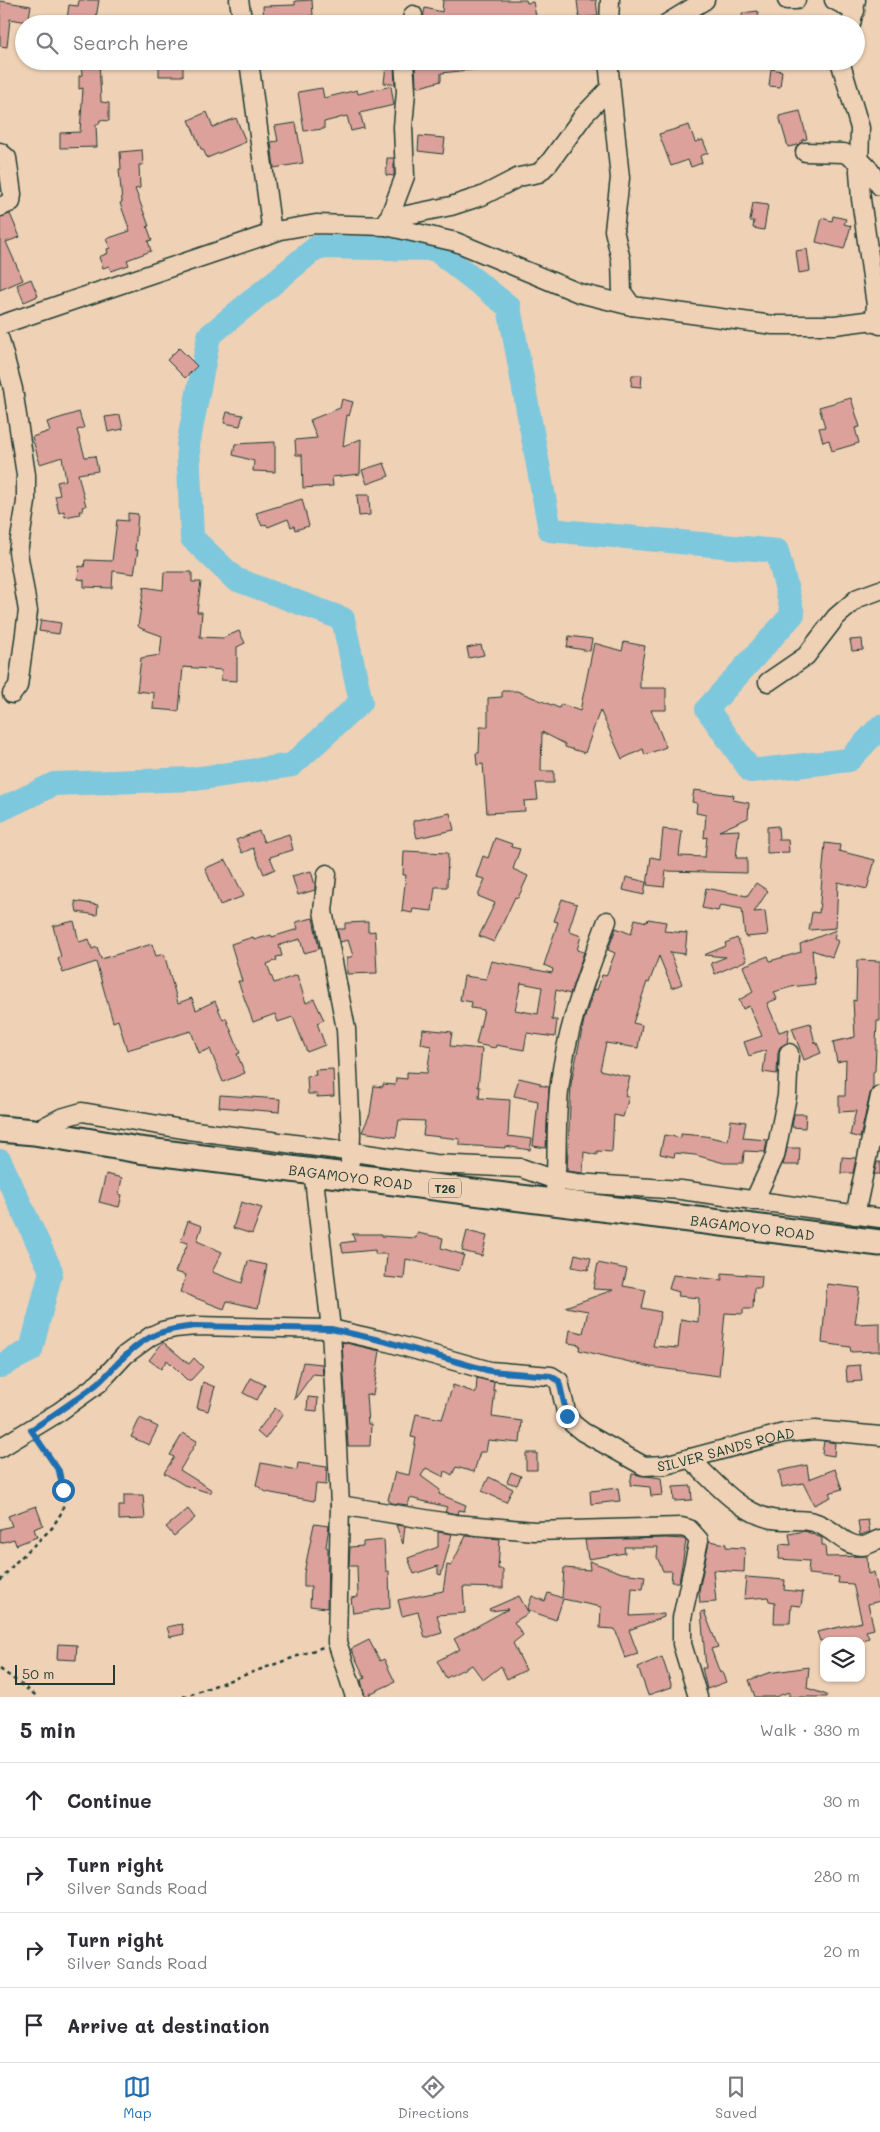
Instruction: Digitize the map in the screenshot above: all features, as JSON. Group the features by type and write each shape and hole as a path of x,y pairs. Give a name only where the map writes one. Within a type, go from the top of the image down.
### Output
{"highway":[{"name":"BAGAMOYO ROAD","path":"15,1130 139,1150 313,1170 350,1163 555,1191 880,1243"}],"street":[{"path":"239,0 242,15"},
{"path":"609,15 610,0"},
{"path":"681,15 705,0"},
{"path":"787,0 796,0"},
{"path":"834,0 854,12"},
{"path":"250,70 272,233"},
{"path":"387,222 405,176 403,127 406,92 405,70"},
{"path":"610,70 610,89 620,178 614,230 621,260 622,292 632,306"},
{"path":"843,70 860,128 859,160 862,200 877,324"},
{"path":"0,325 272,233 316,224 387,222 482,196 519,177 538,174 549,163 584,115 610,89"},
{"path":"0,152 7,158 12,194 11,202 0,207"},
{"path":"805,152 844,153 859,160 868,168 880,186"},
{"path":"387,222 456,242 579,293 632,306 773,325 835,325 873,320 877,324"},
{"path":"0,340 13,389 26,475 26,502 18,552 28,611 18,686 12,694"},
{"path":"768,682 806,656 836,617 858,598 880,590"},
{"path":"15,1130 82,1112 188,1130 350,1163 346,1029 323,911 327,874"},
{"path":"607,921 571,1022 564,1055 560,1086 555,1191 680,1190 880,1218"},
{"path":"754,1201 775,1156 787,1096 789,1054"},
{"path":"855,1215 880,1096"},
{"path":"313,1170 331,1329 340,1505 337,1642 355,1697"},
{"name":"SILVER SANDS ROAD","path":"0,1448 31,1430 99,1383 126,1355 151,1336 162,1331 196,1326 331,1329 384,1341 490,1371 551,1376 559,1381 567,1416 573,1424 583,1432 644,1466 665,1465 784,1433 816,1430 880,1436"},
{"path":"689,1458 737,1502 753,1512 772,1519 808,1521 822,1525 849,1543 862,1546 880,1540"},
{"path":"340,1505 455,1524 534,1531 681,1527 689,1529 700,1540 682,1618 682,1644 698,1697"}],"path":[{"path":"0,1581 15,1563 52,1528 63,1510 63,1490 59,1471 31,1430"},
{"path":"183,1697 337,1642"},
{"path":"0,1669 38,1697"}],"building":[{"path":"79,0 99,0 96,15 68,15 69,5 78,6"},
{"path":"312,0 313,15 264,15 263,6 295,5 295,1"},
{"path":"443,0 526,0 527,3 533,2 536,15 424,15 425,8 442,12"},
{"path":"577,0 596,0 598,15 579,15"},
{"path":"0,1 31,6 29,15 15,15 15,20 10,19 7,47 0,46"},
{"path":"758,11 758,15 742,15 742,13"},
{"path":"82,70 99,70 101,102 109,103 109,121 100,120 99,124 96,124 97,147 60,148 60,133 80,132 83,88 79,89 79,76 82,75"},
{"path":"159,70 183,70 183,76 159,76"},
{"path":"386,70 394,70 395,84 384,83"},
{"path":"415,70 470,70 441,73 441,81 420,87 416,86"},
{"path":"771,70 782,71 780,87 769,86"},
{"path":"391,86 394,105 360,113 364,128 351,131 347,116 324,122 324,129 304,131 298,92 322,88 324,98 357,90 358,94"},
{"path":"800,111 807,139 802,140 798,145 788,147 779,116"},
{"path":"207,112 213,127 236,118 246,142 207,158 203,149 201,149 189,120"},
{"path":"296,123 303,163 274,168 271,142 278,141 275,126"},
{"path":"689,125 695,142 703,140 708,153 700,156 702,163 691,167 688,160 671,166 659,134"},
{"path":"419,136 445,138 443,154 418,151"},
{"path":"142,150 143,165 139,165 140,188 135,189 149,226 147,226 152,240 148,241 151,251 127,260 129,265 111,271 109,266 103,268 99,257 108,253 107,249 110,248 106,239 130,231 120,203 122,202 119,169 121,169 120,152"},
{"path":"387,158 394,158 394,176 386,175"},
{"path":"753,203 768,205 764,230 753,228 754,221 750,221"},
{"path":"10,214 20,237 6,242 23,280 0,290 0,217"},
{"path":"833,216 846,219 844,224 851,226 844,249 816,242 822,218 832,221"},
{"path":"807,249 810,271 799,273 796,251"},
{"path":"31,279 38,296 24,302 17,285"},
{"path":"179,348 197,366 185,378 167,360"},
{"path":"632,375 642,375 641,387 631,386"},
{"path":"851,398 860,427 855,428 859,443 832,451 829,440 823,442 819,428 825,427 819,407"},
{"path":"342,399 353,402 349,416 347,415 343,446 361,439 360,474 332,477 333,486 303,488 302,455 296,455 295,440 317,438 310,420 340,408"},
{"path":"79,412 84,428 77,430 85,457 95,456 98,471 78,474 86,506 82,507 83,511 79,511 80,514 65,517 64,511 59,513 55,496 60,495 57,482 66,480 62,457 40,464 32,437 50,431 47,422"},
{"path":"227,412 243,415 240,426 224,423"},
{"path":"120,415 123,429 108,432 105,417"},
{"path":"275,442 275,472 253,471 254,461 233,455 235,444"},
{"path":"384,463 389,476 367,484 362,470"},
{"path":"357,495 369,495 370,515 359,516"},
{"path":"302,499 309,526 295,530 294,526 291,527 288,519 268,527 266,524 262,526 256,513"},
{"path":"128,513 138,514 135,550 138,550 134,574 113,571 112,588 84,587 84,580 78,579 79,566 84,567 85,560 112,561 117,520 128,521"},
{"path":"164,572 192,572 192,582 201,582 197,612 202,612 200,637 223,638 239,631 245,643 237,647 237,681 221,680 222,670 183,667 179,711 153,709 154,693 137,691 141,658 160,655 162,636 138,626 144,587 163,590"},
{"path":"41,620 61,623 59,634 39,631"},
{"path":"569,636 592,639 590,651 567,647"},
{"path":"862,639 863,650 852,651 850,640"},
{"path":"624,642 645,646 640,674 640,688 666,688 666,710 651,710 666,747 645,755 643,749 622,759 600,710 585,753 565,747 565,744 542,732 541,771 554,771 554,783 536,783 538,800 524,801 525,811 487,813 483,764 477,765 476,753 479,753 480,727 488,727 488,698 502,697 502,691 517,691 559,708 561,704 580,711 594,643 622,651"},
{"path":"481,645 484,655 469,658 467,648"},
{"path":"694,790 734,795 733,800 749,803 748,818 719,831 739,830 736,858 747,858 747,873 666,871 664,887 647,885 651,857 660,859 663,829 682,831 679,856 705,857 707,837 704,838 706,815 696,813 697,803 692,802"},
{"path":"450,813 454,830 417,838 413,821"},
{"path":"778,826 779,840 788,840 789,852 767,853 767,827"},
{"path":"259,831 264,842 289,834 293,850 270,857 275,869 264,874 253,848 242,853 236,840"},
{"path":"495,838 512,844 511,847 520,849 513,869 528,876 518,898 515,897 494,942 479,936 495,903 478,896 485,879 476,877 483,856 488,858"},
{"path":"825,843 840,845 839,851 875,860 867,889 838,882 836,928 809,930 812,912 819,913"},
{"path":"404,851 448,853 447,887 435,887 432,911 413,909 412,913 402,911 406,875 403,875"},
{"path":"226,860 244,896 220,905 205,868"},
{"path":"311,871 315,890 298,895 292,876"},
{"path":"626,877 646,882 644,895 623,890"},
{"path":"756,883 768,891 754,912 765,911 768,935 745,937 742,909 720,905 718,911 702,908 706,888 747,896"},
{"path":"562,899 577,904 569,929 570,932 581,936 577,950 584,952 570,994 556,990 552,1020 557,1020 555,1037 527,1033 524,1050 496,1045 495,1048 476,1044 484,1010 471,1008 472,1002 460,1000 464,976 486,979 491,961 552,973 553,969 544,965 558,922 554,921","holes":["521,983 542,987 538,1014 515,1010"]},
{"path":"75,901 98,905 97,915 77,912"},
{"path":"313,918 319,949 304,953 300,939 279,945 282,956 276,957 277,960 267,964 274,983 297,975 306,1003 314,999 324,1020 317,1023 325,1045 307,1052 293,1017 278,1022 275,1014 253,1022 238,981 242,981 231,944 253,937 254,940 271,935 272,937 298,929 296,922"},
{"path":"635,919 647,922 648,919 666,922 664,931 687,933 685,954 670,952 682,984 672,988 659,956 649,983 647,982 633,1023 642,1025 638,1048 606,1043 600,1070 630,1077 625,1096 629,1097 623,1117 614,1115 612,1152 597,1151 597,1155 584,1152 583,1173 567,1171 571,1084 584,1020 594,989 597,990 602,975 606,976 615,953 608,950 616,928 631,934"},
{"path":"74,921 79,942 89,939 92,949 97,947 101,959 152,944 156,956 164,954 178,1003 192,998 196,1010 215,1001 223,1020 226,1018 240,1053 237,1054 245,1073 223,1082 210,1049 199,1053 191,1031 127,1050 118,1020 113,1022 96,962 63,973 58,959 61,957 53,926"},
{"path":"368,922 368,932 375,931 377,973 347,974 347,958 353,956 348,940 340,942 337,929 345,929 345,923"},
{"path":"836,930 834,939 838,941 832,957 812,950 815,984 791,987 774,992 777,999 767,1003 779,1032 789,1029 787,1043 780,1047 778,1052 777,1074 763,1072 766,1050 749,1056 744,1042 762,1036 749,1006 743,1009 739,1000 753,992 743,966 768,956 770,961 801,952 800,944"},
{"path":"737,938 747,960 715,974 711,963 726,957 704,955 726,946 725,943"},
{"path":"857,960 880,961 880,1021 877,1021 875,1071 873,1072 873,1087 860,1138 850,1135 856,1111 839,1112 839,1096 845,1096 846,1060 837,1062 833,1042 855,1037 853,1000 856,1001"},
{"path":"810,1023 815,1043 817,1043 821,1053 804,1060 792,1028"},
{"path":"423,1029 452,1032 450,1046 482,1049 478,1087 480,1087 479,1098 510,1100 508,1136 532,1139 530,1150 505,1146 505,1148 460,1145 460,1139 423,1135 425,1121 399,1120 396,1137 362,1132 370,1114 374,1086 383,1087 383,1084 395,1085 396,1078 407,1079 407,1072 427,1073 431,1046 421,1044"},
{"path":"333,1069 334,1096 317,1097 316,1094 308,1094 307,1076 316,1075 315,1070"},
{"path":"519,1078 549,1087 546,1148 533,1146 538,1101 514,1096"},
{"path":"220,1095 280,1099 279,1112 219,1107"},
{"path":"794,1114 806,1114 805,1128 792,1127"},
{"path":"731,1120 746,1122 743,1138 767,1140 765,1152 744,1151 743,1163 724,1163 695,1155 675,1153 674,1157 660,1154 664,1135 681,1138 681,1134 705,1136 728,1141"},
{"path":"787,1148 800,1148 799,1165 783,1165"},
{"path":"842,1157 856,1158 853,1173 841,1173"},
{"path":"877,1162 880,1162 880,1174 874,1174"},
{"path":"106,1174 122,1178 119,1194 122,1195 119,1207 99,1202"},
{"path":"241,1202 262,1208 252,1234 233,1228"},
{"path":"188,1221 202,1226 197,1241 222,1252 212,1272 242,1283 248,1261 267,1265 258,1308 227,1301 224,1309 180,1292 186,1275 175,1272 188,1243 181,1241"},
{"path":"467,1231 487,1236 482,1256 462,1251"},
{"path":"417,1233 443,1238 441,1248 464,1255 459,1271 406,1259 404,1279 385,1277 387,1254 375,1254 375,1250 343,1253 341,1243 355,1241 352,1234 382,1234 382,1236 416,1238"},
{"path":"575,1254 591,1258 588,1270 572,1267"},
{"path":"598,1263 627,1269 623,1286 646,1290 642,1308 661,1312 653,1346 678,1348 681,1319 698,1322 699,1298 678,1296 679,1292 669,1289 673,1275 722,1280 722,1273 762,1276 761,1288 754,1288 753,1309 743,1309 743,1314 725,1313 719,1376 651,1367 579,1350 580,1345 568,1343 570,1330 583,1333 588,1311 565,1307 613,1290 593,1289"},
{"path":"827,1284 860,1288 855,1324 880,1323 880,1351 851,1352 850,1347 822,1343"},
{"path":"163,1342 189,1364 194,1358 203,1367 191,1380 187,1380 167,1360 161,1369 149,1360"},
{"path":"342,1342 380,1351 373,1395 366,1394 368,1424 371,1424 370,1446 348,1446"},
{"path":"303,1362 322,1364 323,1375 313,1374 294,1400"},
{"path":"860,1365 862,1381 847,1382 846,1366"},
{"path":"251,1378 265,1385 257,1400 243,1393"},
{"path":"477,1378 494,1382 492,1417 522,1421 520,1443 488,1440 486,1452 480,1452 474,1472 456,1467 452,1475 445,1471 444,1477 426,1468 421,1476 440,1490 439,1494 466,1505 464,1511 459,1510 458,1514 445,1512 447,1507 410,1498 408,1505 392,1503 388,1500 395,1472 409,1475 416,1438 411,1437 416,1414 442,1419 453,1385 476,1393"},
{"path":"203,1382 215,1387 208,1411 197,1408"},
{"path":"308,1397 318,1398 317,1411 307,1410"},
{"path":"275,1408 283,1414 265,1439 257,1432"},
{"path":"140,1418 158,1427 149,1445 131,1437"},
{"path":"183,1433 197,1441 180,1470 212,1490 210,1493 184,1485 164,1473 174,1457 170,1455"},
{"path":"824,1441 835,1443 834,1456 822,1454"},
{"path":"526,1453 537,1453 537,1470 526,1470"},
{"path":"261,1463 297,1470 298,1463 327,1467 326,1485 316,1484 314,1501 266,1492 256,1485"},
{"path":"807,1465 809,1479 835,1469 842,1489 829,1493 831,1497 814,1505 803,1483 782,1487 779,1471"},
{"path":"511,1472 521,1476 517,1485 507,1482"},
{"path":"632,1474 661,1478 663,1495 651,1496 650,1487 630,1485"},
{"path":"489,1477 513,1489 506,1502 482,1491"},
{"path":"691,1486 692,1500 674,1501 673,1487"},
{"path":"618,1488 620,1501 591,1504 590,1491"},
{"path":"124,1495 143,1495 145,1519 119,1520 119,1506 124,1506"},
{"path":"36,1506 43,1525 34,1529 37,1537 16,1545 14,1539 0,1543 0,1529 12,1526 8,1516"},
{"path":"188,1509 195,1518 174,1536 166,1527"},
{"path":"868,1520 870,1532 860,1535 858,1521"},
{"path":"314,1524 329,1526 326,1547 328,1548 327,1608 310,1606 311,1587 304,1587 304,1573"},
{"path":"396,1525 405,1526 403,1544"},
{"path":"805,1531 822,1538 826,1557 867,1556 868,1574 874,1572 880,1601 868,1604 874,1629 866,1631 869,1638 865,1640 865,1637 820,1637 820,1641 817,1632 862,1622 853,1584 838,1583 839,1577 808,1574 809,1561 779,1559 780,1544 791,1545 789,1534"},
{"path":"438,1532 452,1534 441,1575 438,1574 438,1566 414,1574 408,1558 438,1547"},
{"path":"466,1536 500,1539 498,1569 503,1569 503,1588 463,1587 465,1613 437,1615 442,1633 425,1638 418,1612 402,1616 398,1600 443,1591 447,1565 451,1566"},
{"path":"684,1539 686,1541 679,1582 671,1582 672,1571 663,1571 657,1557 658,1547 624,1547 625,1553 588,1559 585,1540"},
{"path":"384,1540 386,1571 389,1571 390,1608 353,1613 351,1598 358,1597 357,1566 349,1566 350,1547 363,1546 363,1542"},
{"path":"709,1541 726,1544 726,1547 745,1548 744,1572 713,1570 716,1602 700,1603 699,1591"},
{"path":"589,1561 622,1573 645,1576 643,1589 632,1588 630,1616 664,1614 664,1617 629,1630 638,1654 625,1658 615,1629 600,1628 601,1607 563,1599 556,1620 527,1610 532,1596 545,1601 548,1593 562,1598 564,1568 590,1570"},
{"path":"746,1577 785,1580 784,1590 803,1592 801,1606 791,1605 790,1623 774,1623 775,1602 769,1601 768,1597 744,1599"},
{"path":"519,1596 529,1613 514,1622 523,1635 513,1643 526,1670 507,1679 501,1666 483,1680 472,1665 446,1678 437,1661 460,1649 454,1639 508,1609 490,1611 489,1609"},
{"path":"704,1611 718,1647 711,1649 720,1673 722,1672 726,1682 707,1689 702,1668 706,1668 701,1612"},
{"path":"182,1624 184,1634 170,1637 167,1627"},
{"path":"369,1640 380,1661 384,1659 395,1682 369,1694 370,1697 365,1697 361,1680 365,1678 351,1649"},
{"path":"58,1644 77,1645 76,1660 57,1659"},
{"path":"662,1657 672,1687 648,1695 638,1667"},
{"path":"809,1667 807,1688 827,1695 827,1697 789,1697 789,1692 775,1697 755,1697 749,1680 768,1673"}],"waterway":[{"path":"0,810 54,784 194,779 292,765 361,702 343,619 235,579 192,538 188,445 209,336 317,247 435,249 509,307 550,530 777,551 793,614 707,709 751,771 849,760 880,727"},
{"path":"0,1161 51,1271 31,1350 0,1366"}],"route":[{"path":"63,1490 59,1471 31,1430 99,1383 126,1355 151,1336 175,1328 196,1326 331,1329 384,1341 490,1371 551,1376 559,1381 567,1416"}]}
